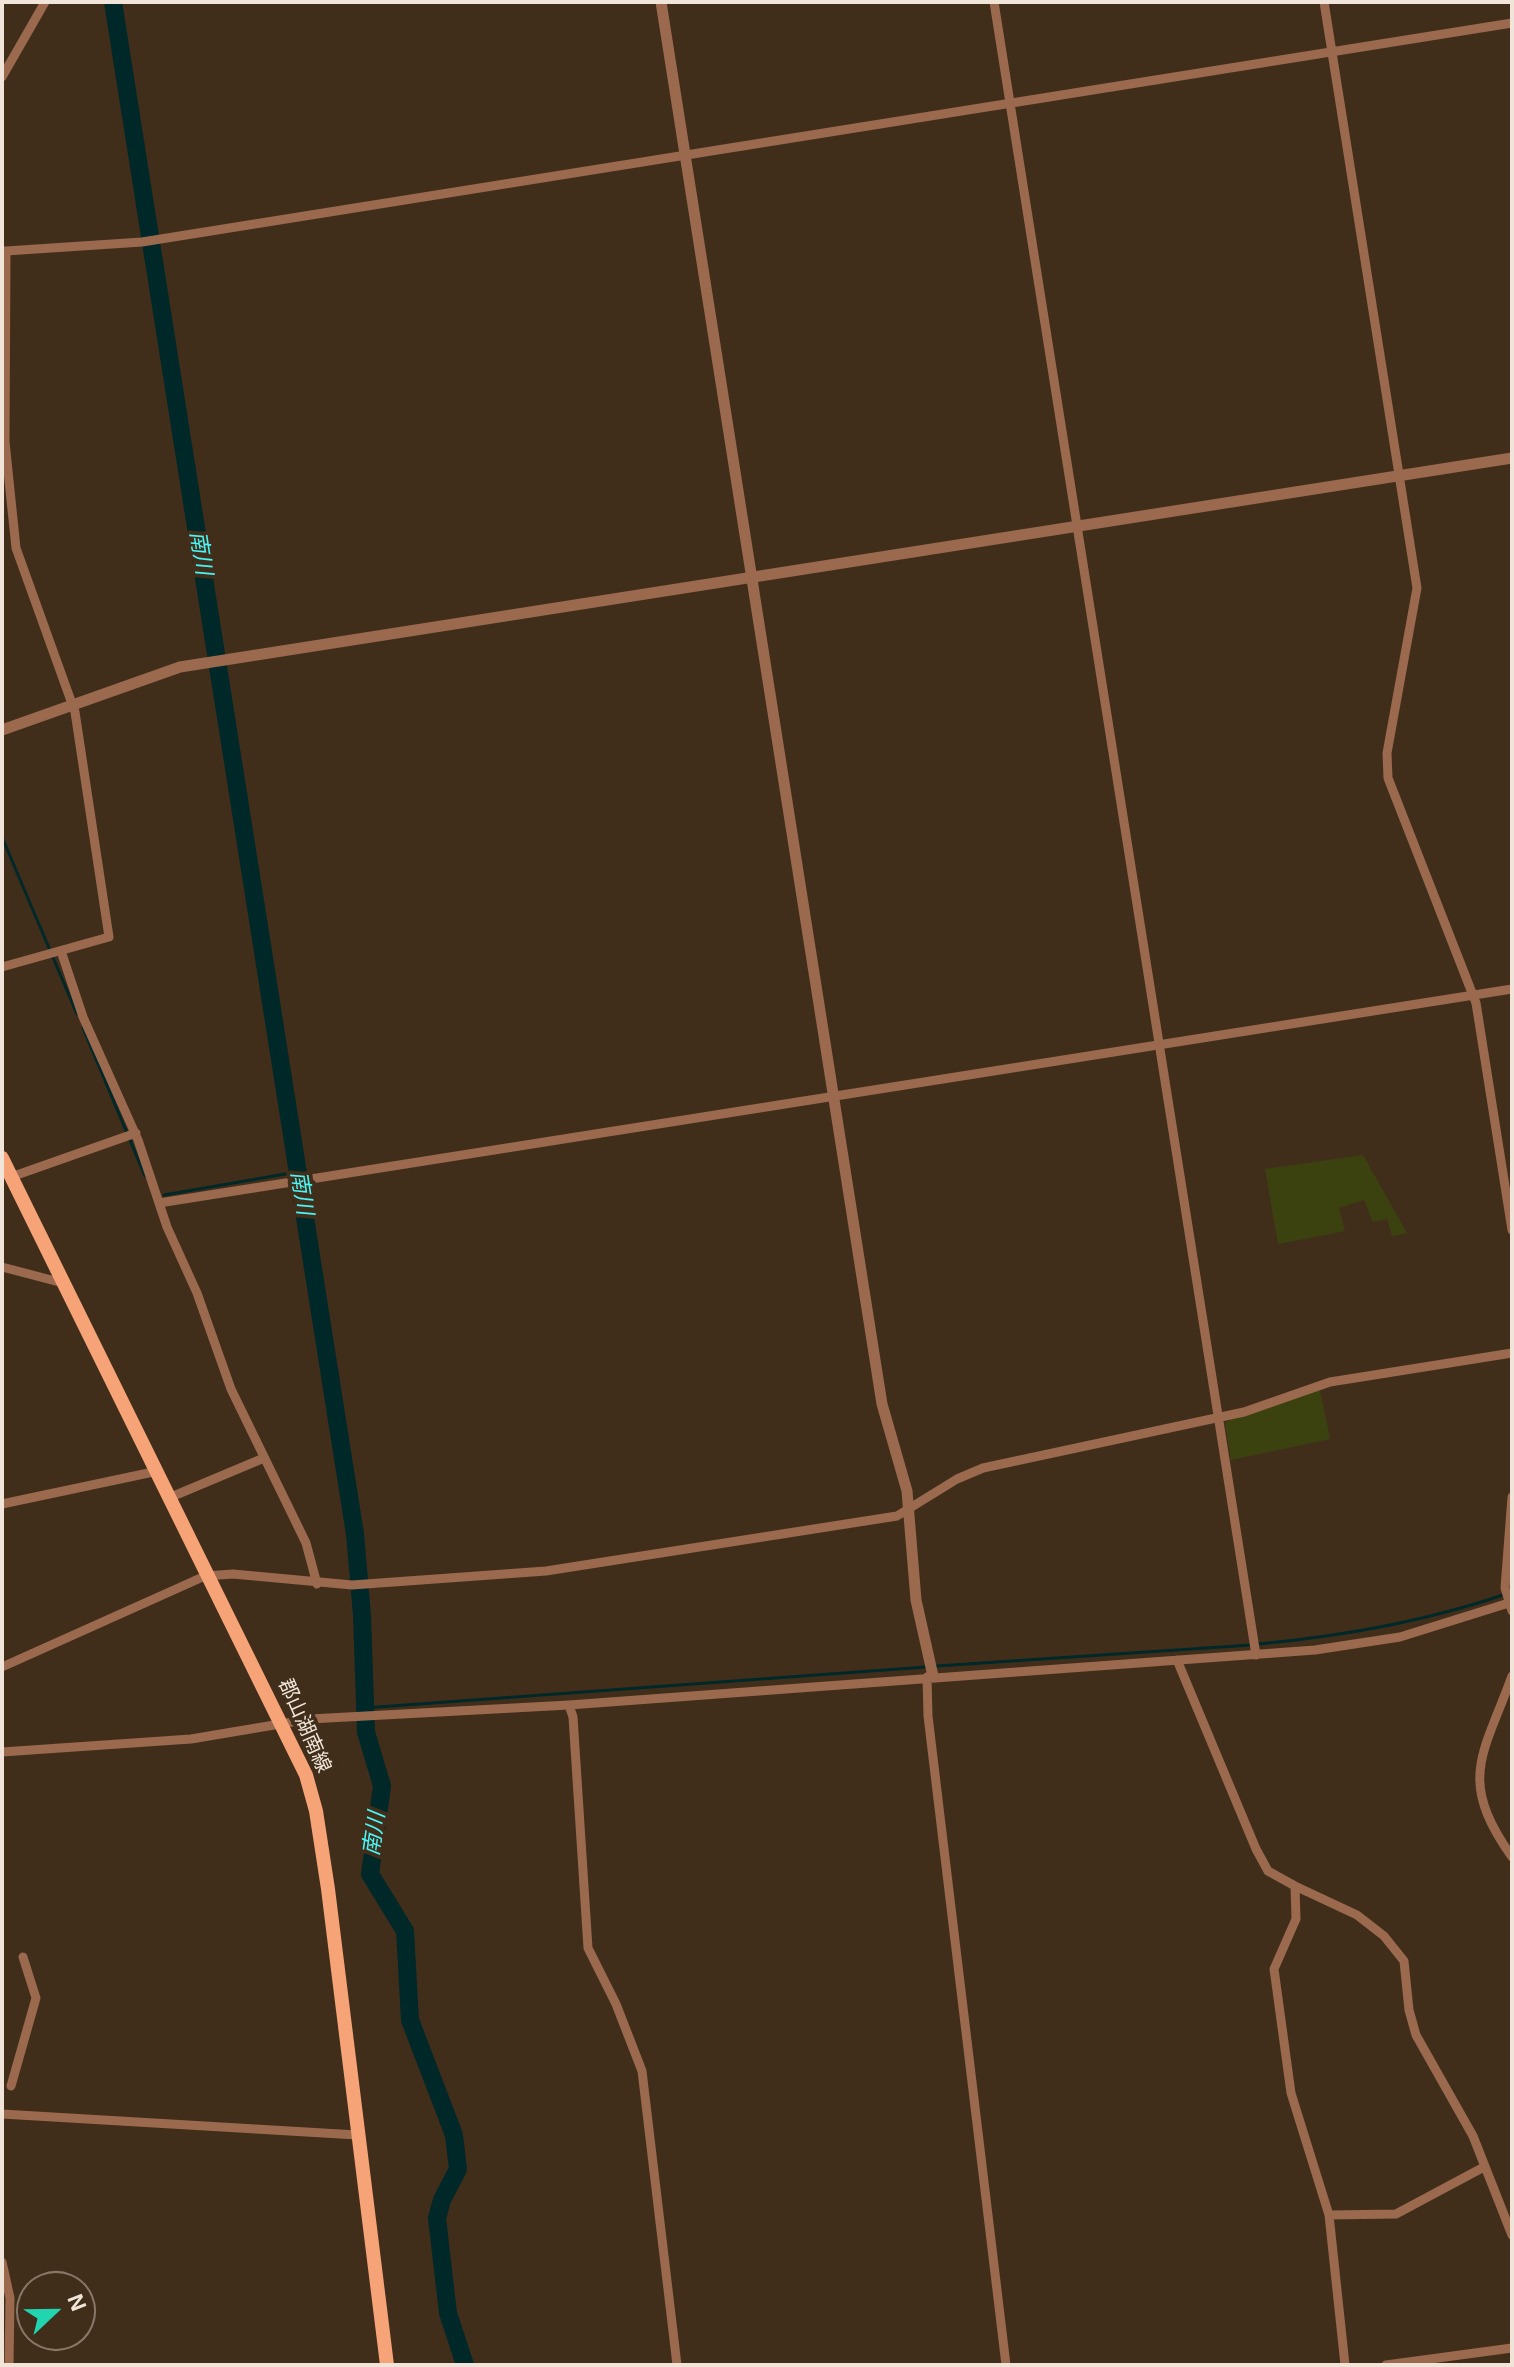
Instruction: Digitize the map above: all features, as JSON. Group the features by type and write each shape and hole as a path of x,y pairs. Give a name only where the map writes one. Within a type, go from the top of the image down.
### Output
{"main road":[{"name":"郡山湖南線","path":"2,1158 285,1726 306,1775 316,1811 387,2365"}],"street":[{"path":"2,77 45,2"},
{"path":"661,2 882,1404 904,1477 916,1600 930,1677 930,1732 1006,2365"},
{"path":"994,2 1255,1649"},
{"path":"1324,2 1417,600 1386,766 1392,794 1474,994 1512,1230"},
{"path":"2,967 109,937 73,704 16,548 5,442 4,251 142,242 1512,23"},
{"path":"2,730 154,674 206,663 1512,458"},
{"path":"61,951 83,1017 136,1133 159,1203 231,1389 314,1562 317,1584"},
{"path":"159,1203 1512,989"},
{"path":"11,1177 136,1133"},
{"path":"2,1267 63,1283"},
{"path":"2,1667 201,1577 233,1574 352,1585 546,1571 897,1516 975,1471 1220,1417 1330,1382 1512,1353"},
{"path":"171,1497 264,1458"},
{"path":"2,1504 158,1471"},
{"path":"2,1752 191,1739 285,1726 310,1719 569,1705 1177,1660 1255,1649 1400,1637 1509,1600 1512,1497"},
{"path":"1177,1660 1260,1857 1271,1874 1357,1915 1384,1936 1404,1961 1409,2010 1416,2035 1473,2136 1512,2235"},
{"path":"1512,1676 1480,1764 1477,1785 1485,1813 1512,1857"},
{"path":"569,1705 573,1717 588,1948 616,2004 642,2071 677,2365"},
{"path":"1295,1886 1296,1919 1274,1969 1291,2093 1329,2215 1345,2365"},
{"path":"11,2086 36,1998 23,1957"},
{"path":"2,2114 357,2135"},
{"path":"1329,2215 1396,2214 1484,2167"},
{"path":"2,2262 10,2298 9,2365"},
{"path":"1386,2365 1512,2348"}],"green space":[{"path":"1363,1155 1407,1233 1392,1236 1387,1219 1373,1222 1364,1200 1339,1208 1345,1231 1278,1244 1265,1169"},
{"path":"1320,1390 1330,1439 1231,1460 1225,1423"}],"waterway":[{"name":"南川","path":"113,2 355,1534 362,1615 366,1732 382,1786 370,1874 405,1931 410,2020 454,2135 458,2169 442,2200 437,2218 448,2313 465,2365"},
{"path":"2,837 77,1014"},
{"path":"83,1028 145,1176"},
{"path":"164,1195 297,1172"},
{"path":"1258,1644 1387,1626 1512,1592"},
{"path":"937,1666 1251,1645"},
{"path":"364,1708 926,1667"}]}
